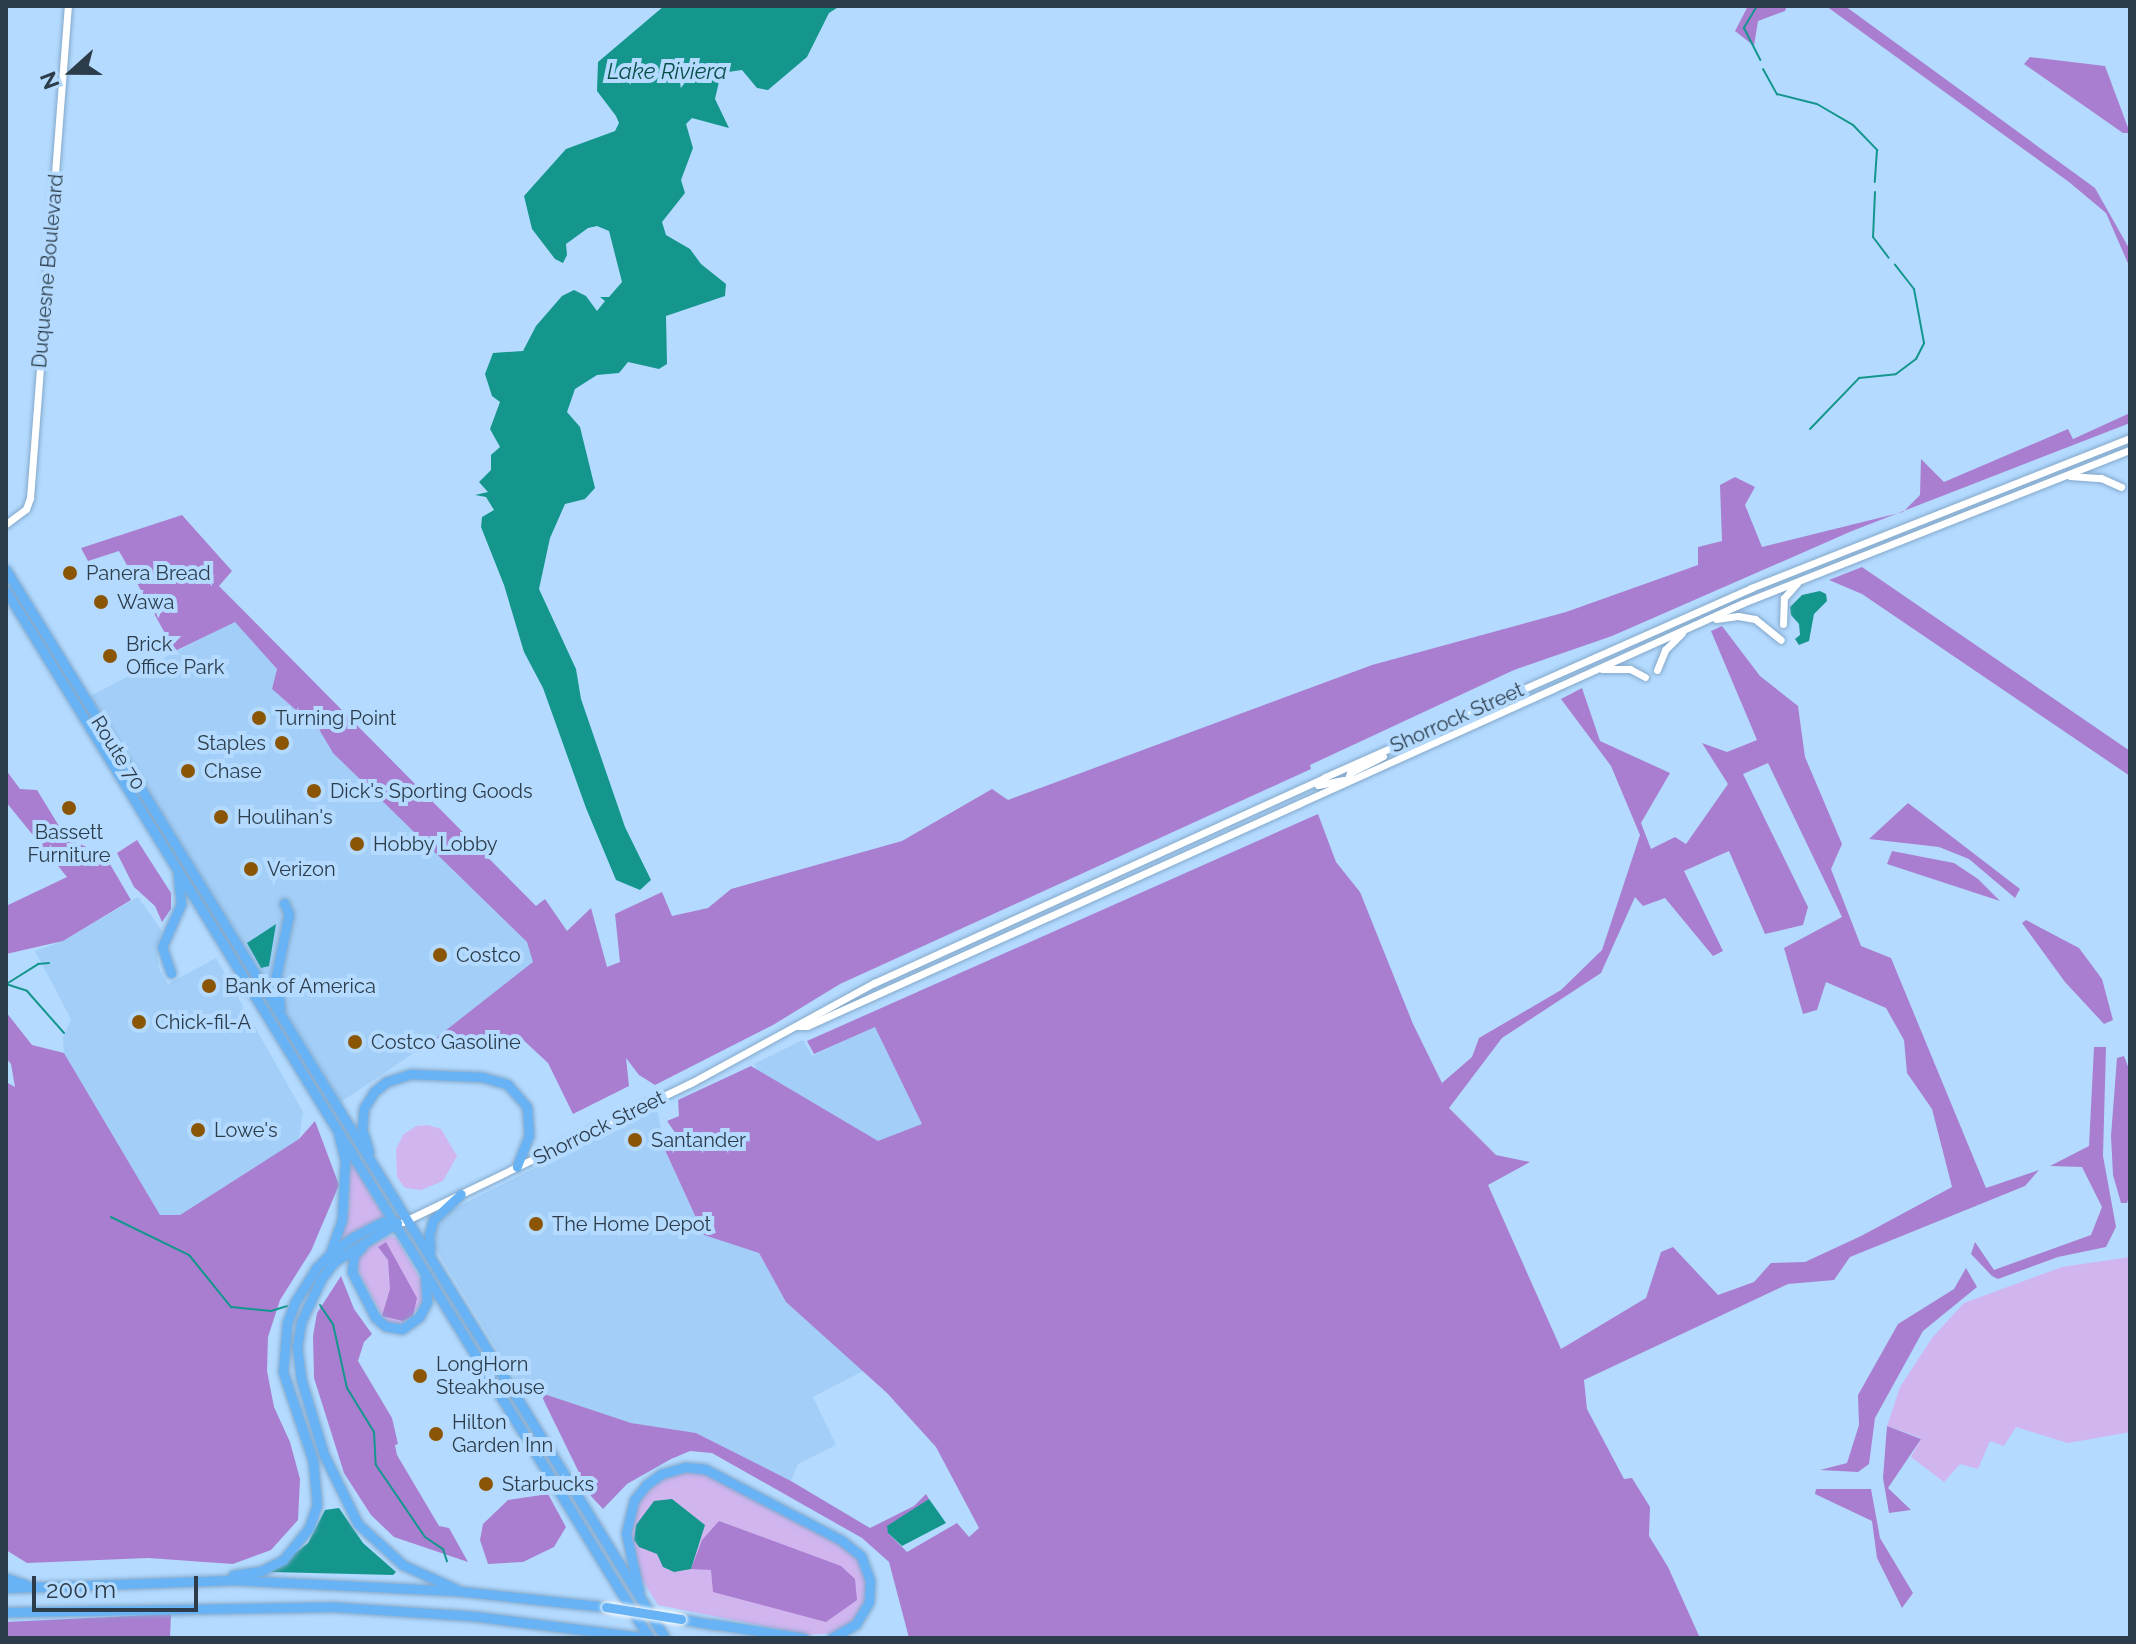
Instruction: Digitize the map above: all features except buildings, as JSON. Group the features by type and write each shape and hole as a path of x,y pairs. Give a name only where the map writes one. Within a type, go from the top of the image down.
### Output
{"highway":[{"name":"Route 70","path":"6,570 376,1171"},
{"name":"Route 70","path":"7,592 326,1108"},
{"path":"171,973 161,952 181,904 175,864"},
{"path":"283,1019 276,976 289,914 284,903"},
{"path":"517,1167 529,1135 530,1121 527,1107 513,1088 482,1077 410,1074 386,1082 364,1108 363,1137 376,1171 425,1270 648,1638"},
{"path":"326,1108 402,1222 431,1259 665,1638"},
{"path":"326,1108 345,1160 342,1220 330,1254"},
{"path":"431,1259 429,1227 461,1194"},
{"path":"173,1581 261,1571 291,1553 309,1528 317,1505 316,1477 287,1388 283,1346 295,1302 316,1268 330,1254 353,1237 383,1222 402,1222"},
{"path":"402,1222 373,1236 335,1261 311,1295 297,1346 301,1379 324,1455 358,1524 403,1565 458,1591"},
{"path":"373,1236 354,1255 352,1272 375,1317 385,1326 402,1329 412,1325 424,1311 425,1270"},
{"path":"642,1601 626,1539 631,1506 646,1485 661,1474 685,1467 705,1469 841,1540 861,1556 869,1576 869,1602 852,1628 832,1638"},
{"path":"6,1578 37,1587"},
{"path":"6,1588 250,1581 458,1591 606,1607 804,1638"},
{"path":"6,1612 336,1607 473,1616 648,1638"},
{"path":"713,1624 769,1638"}],"main road":[{"name":"Duquesne Boulevard","path":"6,524 26,509 30,498 68,6"},
{"name":"Shorrock Street","path":"402,1222 689,1084 874,983 1279,798 1685,617 1876,536 2130,438"},
{"name":"Shorrock Street","path":"797,1026 807,1026 1592,670 1803,578 2130,450"},
{"path":"2064,476 2101,478 2121,487"},
{"path":"1783,624 1784,598 1803,578"},
{"path":"1706,621 1738,616 1755,619 1781,640"},
{"path":"1577,665 1629,648 1639,649 1685,617"},
{"path":"1657,670 1665,650 1685,630"},
{"path":"1592,670 1615,667 1645,677"},
{"path":"1279,798 1332,780 1347,781 1350,773 1405,741"}],"shaded area":[{"path":"1748,6 1787,6 1785,11 1758,21 1754,46 1735,31"},
{"path":"1826,6 1845,6 2095,188 2130,250 2130,268 2106,213 2069,182"},
{"path":"2030,57 2105,66 2130,133 2123,133 2024,64"},
{"path":"2130,413 2130,423 1904,511 1920,495 1921,459 1944,482 2068,429 2073,439"},
{"path":"1735,477 1755,487 1745,505 1762,547 1897,513 1612,636 1514,670 1310,765 1311,769 840,984 773,1025 655,1085 639,1075 626,1058 629,1086 573,1114 548,1063 519,1036 454,1044 436,1038 533,962 527,942 333,753 320,731 272,689 277,669 235,622 175,651 119,551 88,561 81,548 182,515 232,571 219,586 536,906 545,899 567,931 591,908 607,967 620,962 615,914 662,892 672,916 708,908 731,889 902,841 992,789 1008,800 1372,665 1566,612 1698,565 1698,547 1722,541 1720,485"},
{"path":"1862,567 2130,751 2130,776 1862,594 1829,580"},
{"path":"235,621 277,669 272,689 320,731 333,753 527,942 534,962 436,1038 341,1102 90,696"},
{"path":"1722,626 1760,676 1798,706 1805,757 1842,844 1831,869 1861,946 1891,958 1986,1188 2039,1170 2025,1186 1850,1257 1834,1280 1788,1284 1584,1380 1587,1409 1624,1479 1632,1478 1650,1507 1649,1536 1668,1567 1700,1638 909,1638 889,1562 862,1538 712,1453 690,1451 671,1459 627,1484 603,1509 590,1495 543,1399 544,1394 631,1423 696,1433 791,1481 870,1528 914,1506 926,1494 929,1499 888,1533 907,1552 957,1523 969,1537 979,1528 936,1447 887,1393 786,1302 759,1253 704,1235 664,1148 683,1144 667,1121 679,1116 678,1100 751,1066 878,1141 922,1124 875,1027 814,1054 807,1041 1318,814 1336,862 1360,892 1413,1024 1442,1083 1472,1057 1479,1038 1561,990 1602,950 1640,835 1611,766 1561,699 1582,688 1600,741 1670,773 1641,823 1651,849 1675,837 1686,844 1728,784 1702,743 1727,752 1757,740 1711,631","holes":["1768,763 1842,917 1784,948 1803,1014 1817,1010 1826,982 1886,1008 1904,1040 1907,1073 1932,1109 1952,1187 1805,1262 1771,1263 1754,1282 1718,1295 1673,1247 1661,1252 1646,1298 1561,1349 1488,1185 1530,1162 1496,1155 1449,1108 1502,1038 1601,973 1635,897 1643,906 1665,898 1713,956 1723,951 1684,871 1729,851 1765,934 1803,925 1808,907 1743,774"]},
{"path":"6,770 20,789 37,790 67,839 104,854 131,900 63,941 6,954 6,906 67,877 6,802"},
{"path":"1908,803 2020,889 2015,898 1969,859 1939,847 1869,839"},
{"path":"137,840 171,893 171,909 162,922 155,906 134,887 117,853"},
{"path":"1892,851 1954,863 1978,879 2000,901 1887,864"},
{"path":"138,897 162,931 156,948 159,969 168,984 216,958 303,1112 299,1139 180,1215 160,1215 64,1053 63,1038 71,1019 35,951 63,941"},
{"path":"2026,920 2079,948 2102,979 2113,1020 2104,1024 2065,982 2022,923"},
{"path":"6,1012 32,1045 64,1053 160,1215 180,1215 299,1139 315,1121 339,1185 311,1251 280,1300 268,1337 267,1371 274,1407 290,1442 300,1479 298,1520 271,1550 233,1564 148,1558 27,1563 6,1550 6,1082 15,1087 11,1064 6,1058"},
{"path":"878,1025 927,1126 881,1147 765,1085 754,1064 803,1040 812,1056"},
{"path":"2094,1047 2106,1047 2103,1156 2116,1227 2106,1247 2058,1257 1998,1279 1971,1254 1975,1242 1994,1270 2091,1235 2102,1207 2082,1167 2050,1166 2089,1146"},
{"path":"2124,1056 2130,1072 2130,1193 2127,1203 2121,1203 2113,1175 2111,1136 2117,1058"},
{"path":"657,1107 664,1149 704,1235 759,1253 786,1302 863,1371 813,1397 836,1445 798,1464 791,1481 696,1433 631,1423 520,1387 433,1244 431,1228 443,1214"},
{"path":"428,1125 441,1129 457,1156 443,1181 421,1190 405,1188 397,1177 396,1149 403,1135 416,1126"},
{"path":"350,1160 384,1216 337,1244 349,1209"},
{"path":"391,1236 396,1238 422,1282 422,1303 404,1325 386,1323 357,1268 358,1259 370,1246"},
{"path":"386,1242 417,1298 413,1316 403,1321 382,1316 390,1289 388,1260 378,1247"},
{"path":"2130,1257 2130,1432 2068,1443 2016,1427 2004,1446 1990,1441 1978,1469 1960,1464 1944,1482 1911,1457 1921,1438 1887,1426 1900,1387 1932,1338 1964,1303 2062,1267"},
{"path":"1966,1268 1977,1287 1923,1331 1875,1418 1869,1464 1858,1472 1820,1470 1847,1463 1859,1425 1858,1395 1898,1324 1954,1289"},
{"path":"341,1276 354,1309 372,1334 364,1342 358,1361 392,1418 398,1444 395,1445 397,1455 439,1526 449,1528 468,1562 394,1537 371,1515 344,1473 314,1378 313,1336 317,1313"},
{"path":"1887,1426 1921,1439 1888,1488 1911,1510 1889,1513 1883,1478"},
{"path":"685,1470 700,1471 839,1541 861,1561 867,1577 866,1602 855,1621 835,1633 809,1635 658,1605 641,1578 630,1536 639,1499 657,1480"},
{"path":"1816,1489 1871,1489 1880,1538 1913,1593 1902,1608 1877,1558 1872,1521 1815,1494"},
{"path":"548,1494 566,1527 554,1547 523,1562 488,1564 480,1540 483,1524 508,1500"},
{"path":"719,1521 841,1566 855,1579 857,1600 826,1622 713,1592 711,1570 691,1569 702,1540"},
{"path":"171,1614 170,1638 6,1638 6,1622"}],"water":[{"name":"Lake Riviera","path":"664,6 840,6 829,13 807,57 768,90 757,88 742,70 721,73 715,99 729,128 692,118 686,124 693,148 681,180 685,193 662,222 666,235 690,249 701,264 726,284 725,296 666,316 667,364 659,369 628,362 619,373 597,375 575,389 567,412 580,427 595,488 585,499 565,504 550,538 539,589 576,669 581,699 625,827 651,880 640,890 616,880 586,808 543,688 524,652 504,585 481,527 482,517 494,510 486,497 475,495 488,492 479,482 491,470 491,455 500,447 490,429 500,402 492,396 485,374 493,353 523,351 536,326 562,296 574,290 586,296 597,311 605,301 600,297 609,297 622,282 609,231 597,226 588,228 566,244 567,255 563,263 555,259 532,229 524,196 566,149 615,131 619,123 616,116 597,91 598,62"},
{"path":"1820,591 1826,594 1827,601 1814,614 1809,641 1799,645 1795,639 1800,635 1799,624 1791,615 1790,607 1802,595"},
{"path":"276,924 269,966 261,968 247,943"},
{"path":"672,1499 705,1525 691,1569 674,1572 663,1567 657,1554 639,1547 634,1540 636,1525 654,1501"},
{"path":"929,1499 946,1523 902,1546 888,1533 887,1526"},
{"path":"339,1508 363,1543 396,1572 393,1575 271,1572 308,1543 325,1510"}],"waterway":[{"path":"1757,6 1744,28 1760,60"},
{"path":"1763,69 1777,94 1817,104 1853,125 1877,150 1875,182"},
{"path":"1875,192 1873,237 1889,258"},
{"path":"1810,429 1859,378 1896,374 1916,359 1924,343 1914,289 1895,265"},
{"path":"8,983 38,964 49,963"},
{"path":"6,984 27,991 64,1033"},
{"path":"111,1217 189,1255 231,1307 271,1311 287,1306"},
{"path":"320,1305 333,1324 347,1388 374,1432 376,1465 425,1537 443,1549 447,1561"}],"place":[{"name":"Panera Bread","path":"70,573"},
{"name":"Wawa","path":"101,602"},
{"name":"Brick Office Park","path":"110,656"},
{"name":"Turning Point","path":"259,718"},
{"name":"Staples","path":"282,743"},
{"name":"Chase","path":"188,771"},
{"name":"Dick's Sporting Goods","path":"314,791"},
{"name":"Bassett Furniture","path":"69,808"},
{"name":"Houlihan's","path":"221,817"},
{"name":"Hobby Lobby","path":"357,844"},
{"name":"Verizon","path":"251,869"},
{"name":"Costco","path":"440,955"},
{"name":"Bank of America","path":"209,986"},
{"name":"Chick-fil-A","path":"139,1022"},
{"name":"Costco Gasoline","path":"355,1042"},
{"name":"Lowe's","path":"198,1130"},
{"name":"Santander","path":"635,1140"},
{"name":"The Home Depot","path":"536,1224"},
{"name":"LongHorn Steakhouse","path":"420,1376"},
{"name":"Hilton Garden Inn","path":"436,1434"},
{"name":"Starbucks","path":"486,1484"}]}
